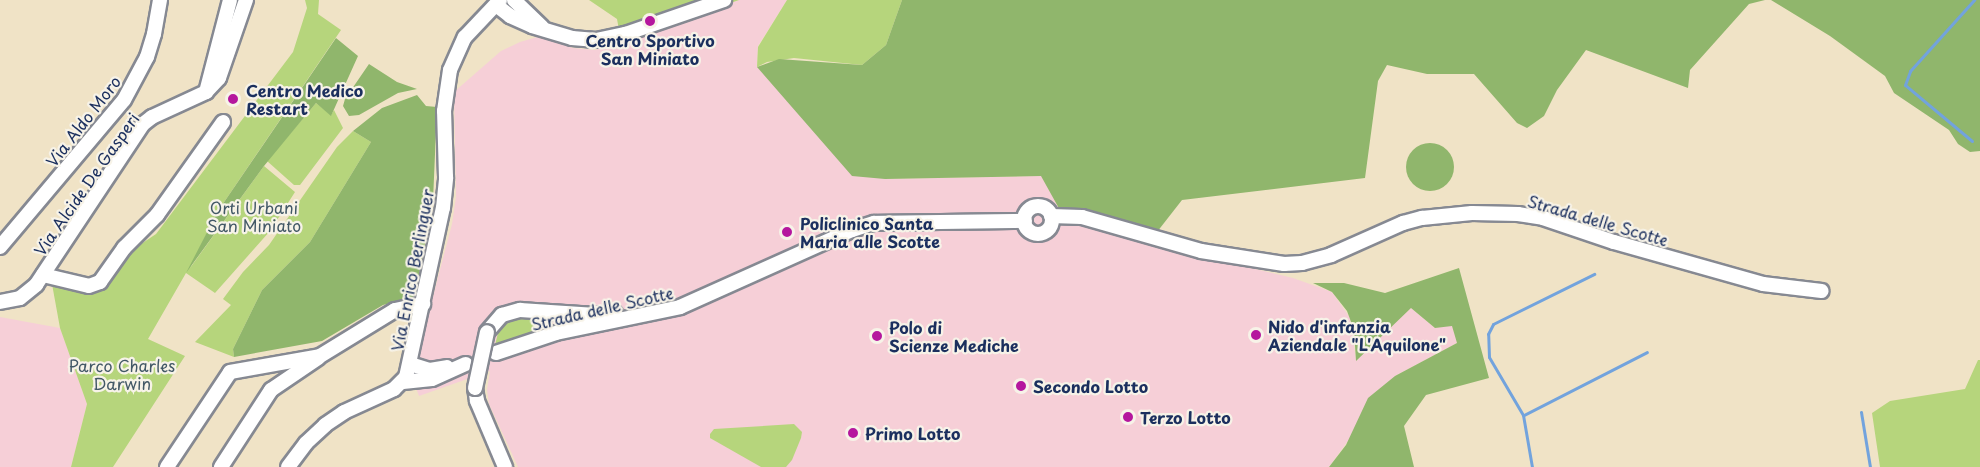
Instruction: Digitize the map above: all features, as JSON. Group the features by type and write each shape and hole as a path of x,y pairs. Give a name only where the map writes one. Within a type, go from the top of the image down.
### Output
{"street":[{"name":"Via Aldo Moro","path":"0,247 124,100 147,57 160,0"},
{"path":"206,92 230,0"},
{"path":"206,92 219,78 246,0"},
{"path":"514,0 549,31"},
{"path":"498,2 520,22 572,38 603,39 724,0"},
{"name":"Via Enrico Berlinguer","path":"403,382 410,364 444,197 444,111 450,70 465,37 498,2"},
{"name":"Via Alcide De Gasperi","path":"0,302 24,296 44,275 54,255 143,124 152,117 206,92"},
{"path":"44,275 89,286 100,282 124,248 157,215 223,122"},
{"name":"Strada delle Scotte","path":"1051,216 1050,227 1041,234 1030,231 1025,221 1027,213 1034,207 1042,207 1051,216 1082,217 1201,251 1284,264 1302,263 1331,255 1403,223 1422,218 1472,213 1518,214 1543,218 1614,242 1763,284 1822,291"},
{"name":"Strada delle Scotte","path":"496,353 570,330 656,314 691,303 852,230 874,223 1025,221"},
{"path":"221,467 271,390 320,356 395,310 423,304"},
{"path":"506,467 477,401 475,388 487,332 495,320 510,312 526,310 601,315 643,309 656,314"},
{"path":"558,313 572,323 570,330"},
{"path":"167,467 230,372 320,356"},
{"path":"288,467 306,443 325,424 350,409 394,389 403,382 432,379 466,364 430,370 410,364"}],"shaded area":[{"name":"Policlinico Santa Maria alle Scotte","path":"739,0 787,0 758,46 757,67 885,179 1042,176 1061,212 1155,245 1293,278 1332,292 1350,318 1356,360 1411,308 1435,328 1452,325 1457,343 1395,376 1329,467 518,467 489,404 487,390 490,371 419,396 412,377 452,224 456,197 454,92 501,51 520,42 541,36 573,48 595,50"},
{"path":"0,317 60,328 87,404 71,467 0,467"}],"green space":[{"name":"Parco Charles Darwin","path":"305,0 319,0 318,14 341,30 218,211 190,268 264,166 295,192 270,231 215,293 186,273 148,339 185,356 113,467 71,467 87,404 60,328 52,284 92,293 100,290 135,248 156,234 293,52 307,8"},
{"name":"Centro Sportivo San Miniato","path":"589,0 739,0 621,41 617,19"},
{"path":"787,0 902,0 886,45 862,65 794,58 767,62 757,67 758,47"},
{"path":"902,0 1765,0 1749,4 1690,70 1688,88 1586,50 1557,90 1544,116 1527,128 1517,123 1474,74 1427,74 1387,65 1378,81 1365,178 1182,200 1157,232 1061,212 1041,176 885,179 852,176 757,67 779,59 862,65 886,45"},
{"path":"1771,0 1980,0 1980,151 1970,152 1958,144 1949,130 1894,93 1885,76 1830,36"},
{"path":"336,38 358,56 331,116 316,103 264,166 186,273 218,211"},
{"path":"369,64 397,82 417,89 398,93 359,115 349,116 343,106 345,99"},
{"path":"417,95 426,106 437,107 433,201 415,296 383,305 322,341 234,357 233,349 262,290 310,242 371,142 353,131 382,108"},
{"name":"Orti Urbani San Miniato","path":"316,103 331,115 334,110 343,128 300,185 294,185 267,161"},
{"name":"Orti Urbani San Miniato","path":"353,131 371,142 310,242 262,290 233,349 234,357 195,342 231,305 223,299 243,272 269,245 337,147"},
{"path":"1425,143 1435,143 1447,150 1454,162 1454,172 1447,184 1435,191 1425,191 1410,180 1406,172 1406,162 1417,147"},
{"path":"1459,268 1489,378 1426,395 1404,426 1414,467 1329,467 1346,445 1368,398 1395,376 1457,343 1452,326 1435,328 1411,308 1356,361 1354,330 1347,311 1332,292 1313,283 1344,283 1385,293"},
{"path":"519,316 551,317 553,326 495,345 499,329 505,322"},
{"path":"1980,360 1980,467 1880,467 1872,413 1890,401 1965,389"},
{"path":"794,424 802,432 801,438 792,460 786,467 761,467 710,438 714,429"}],"waterway":[{"path":"1972,141 1905,85 1910,71 1974,0"},
{"path":"1532,467 1523,415 1489,357 1488,334 1493,324 1594,274"},
{"path":"1524,415 1647,352"},
{"path":"1861,412 1870,467"}],"place":[{"name":"Centro Sportivo San Miniato","path":"650,21"},
{"name":"Centro Medico Restart","path":"233,99"},
{"name":"Policlinico Santa Maria alle Scotte","path":"787,232"},
{"name":"Nido d'infanzia Aziendale \"L'Aquilone\"","path":"1256,335"},
{"name":"Polo di Scienze Mediche","path":"877,336"},
{"name":"Secondo Lotto","path":"1021,386"},
{"name":"Terzo Lotto","path":"1128,417"},
{"name":"Primo Lotto","path":"853,433"}]}
